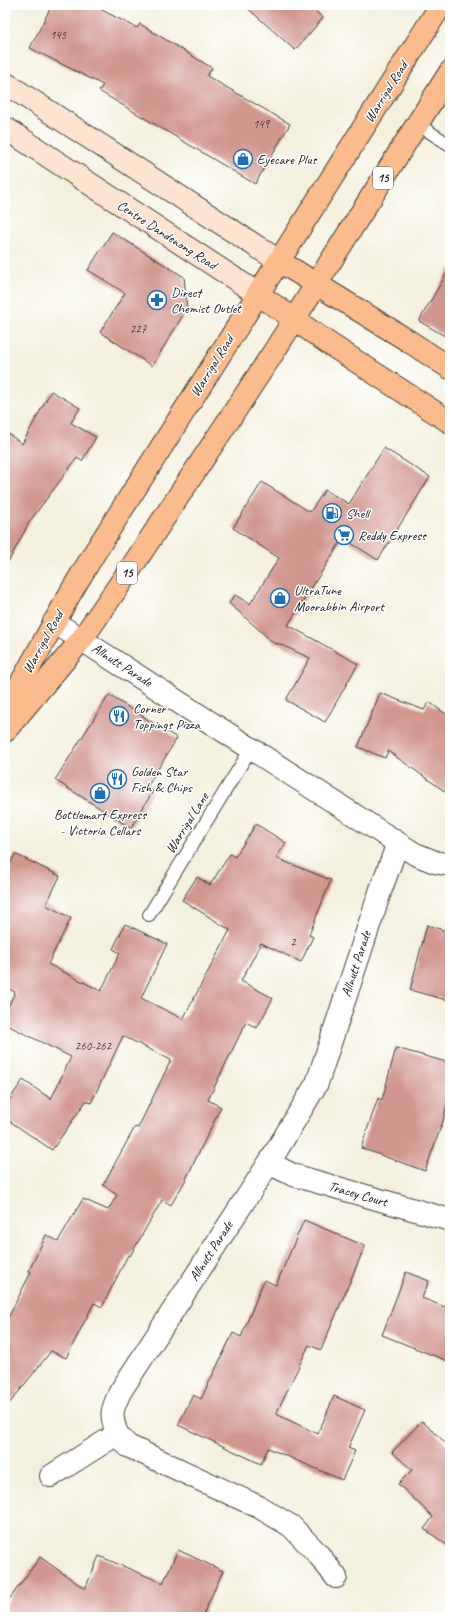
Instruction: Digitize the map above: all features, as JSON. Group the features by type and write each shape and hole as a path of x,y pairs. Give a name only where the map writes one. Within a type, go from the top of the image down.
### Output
{"main road":[{"name":"Warrigal Road","path":"5,712 54,622 95,552 441,5"},
{"name":"Warrigal Road","path":"5,731 82,639 131,568 234,413 450,72"},
{"path":"5,83 279,261 450,368"},
{"name":"Centre Dandenong Road","path":"5,128 450,422"}],"street":[{"name":"Allnutt Parade","path":"54,622 252,747 398,843 381,889 317,1083 269,1163 120,1392 111,1418 117,1434"},
{"path":"398,843 425,858 450,865"},
{"name":"Tracey Court","path":"269,1163 293,1175 450,1220"},
{"path":"51,1476 117,1434 128,1446 259,1507 291,1526 318,1554 336,1577"}],"lane":[{"path":"417,124 450,145"},
{"name":"Warrigal Lane","path":"149,915 252,747"}],"building":[{"path":"52,5 92,5 137,28 140,24 212,68 207,76 290,124 255,184 99,91 103,85 30,48"},
{"path":"244,5 308,5 323,18 295,50"},
{"name":"Direct Chemist Outlet","path":"112,232 184,277 187,309 152,366 100,332 125,293 88,270"},
{"path":"450,267 450,339 419,321"},
{"path":"51,391 80,408 71,423 96,437 82,461 77,458 30,521 5,568 5,431 22,444"},
{"path":"384,448 430,477 378,560 343,538 288,625 358,664 325,722 286,700 310,658 277,643 276,645 229,603 235,595 250,604 279,558 233,528 262,482 310,512 325,490 349,504"},
{"path":"380,693 424,710 429,702 450,717 450,795 388,751 385,758 358,747"},
{"path":"109,695 177,738 147,787 153,791 131,828 55,780"},
{"path":"256,824 286,843 276,858 331,880 309,935 313,937 301,962 261,943 241,981 273,998 257,1028 246,1022 208,1100 221,1107 185,1181 171,1205 162,1200 130,1256 128,1255 102,1307 94,1303 66,1358 51,1351 5,1409 5,1324 31,1272 29,1271 46,1235 58,1241 83,1199 108,1210 117,1195 103,1185 135,1127 138,1128 171,1060 123,1036 91,1103 86,1101 52,1150 5,1118 5,1106 23,1080 51,1099 71,1057 5,1024 5,1013 15,992 5,987 5,874 15,854 60,876 46,905 71,918 48,964 101,991 120,953 113,949 125,924 167,944 141,998 183,1019 230,930 182,900 197,877 210,885 230,854 235,857"},
{"path":"427,925 450,932 450,1001 410,990"},
{"path":"396,1048 450,1063 450,1090 443,1121 425,1171 361,1148 378,1098 382,1100"},
{"path":"304,1220 365,1246 321,1350 309,1345 276,1414 318,1434 334,1396 365,1410 348,1448 355,1451 342,1480 268,1448 261,1464 178,1425 193,1395 201,1399 233,1333 241,1337 264,1280 276,1285"},
{"path":"406,1272 429,1281 422,1298 450,1309 450,1362 382,1335"},
{"path":"422,1421 450,1447 450,1547 424,1529 433,1517 398,1484 412,1470 392,1452"},
{"path":"178,1550 223,1571 202,1617 5,1617 5,1605 40,1557 85,1589 99,1556 163,1583"}],"place":[{"name":"Eyecare Plus","path":"243,159"},
{"name":"Direct Chemist Outlet","path":"157,300"},
{"name":"Shell","path":"332,513"},
{"name":"Reddy Express","path":"344,535"},
{"name":"UltraTune Moorabbin Airport","path":"280,598"},
{"name":"Corner Toppings Pizza","path":"119,716"},
{"name":"Golden Star Fish & Chips","path":"117,779"},
{"name":"Bottlemart Express - Victoria Cellars","path":"100,793"}]}
